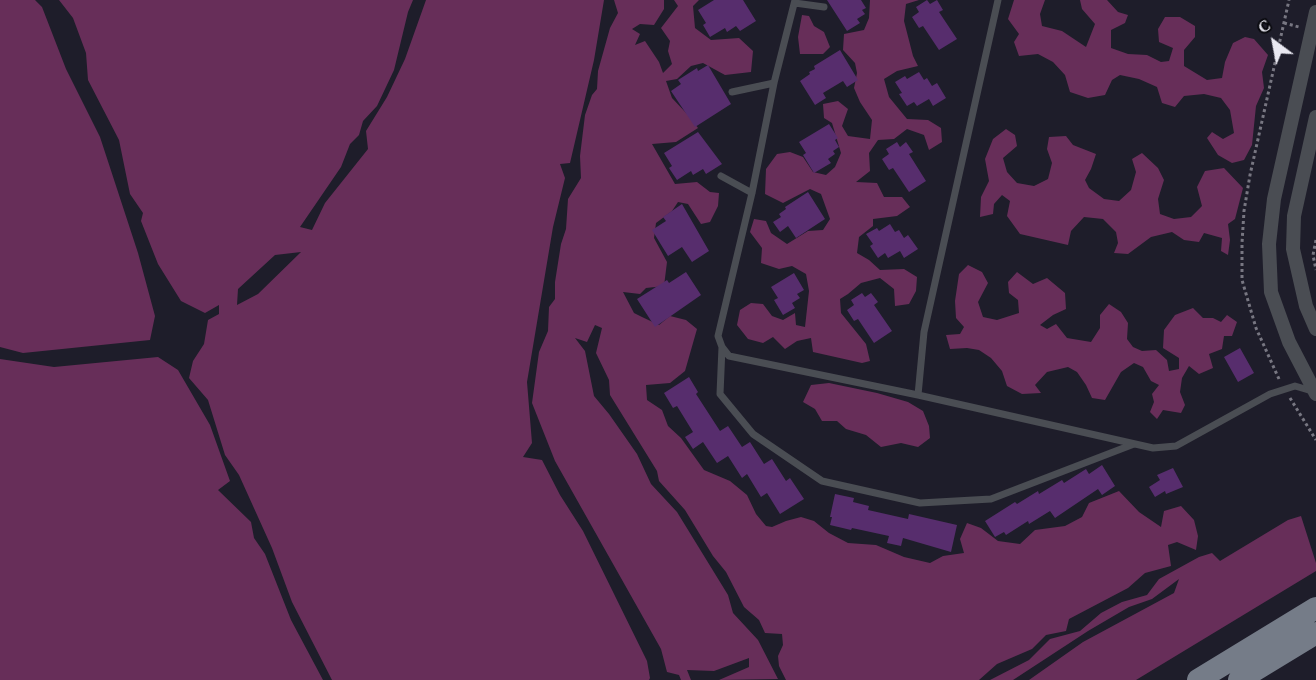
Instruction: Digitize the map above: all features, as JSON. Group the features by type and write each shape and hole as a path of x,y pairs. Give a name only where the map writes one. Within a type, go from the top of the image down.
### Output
{"main road":[{"path":"1198,680 1316,608"},
{"path":"1239,680 1316,633"}],"street":[{"path":"1316,12 1274,198 1269,244 1271,292 1289,342 1316,394"},
{"path":"1316,117 1294,216 1293,249 1306,306 1316,329"}],"lane":[{"path":"918,395 924,332 998,0"},
{"path":"825,7 795,1 774,83 752,193 718,336 729,356 918,395 1152,448 1176,446 1270,394 1295,386 1311,389 1316,394"},
{"path":"732,92 774,83"},
{"path":"721,176 752,193"},
{"path":"722,347 720,394 753,434 822,481 920,503 991,499 1134,444"}],"path":[{"path":"1316,240 1312,255 1316,270"}],"shaded area":[{"path":"0,0 35,0 42,7 66,69 100,137 138,253 155,316 150,340 23,353 0,347"},
{"path":"59,0 413,0 394,70 377,106 363,121 359,135 350,144 341,167 300,227 312,230 325,203 368,149 366,131 387,97 405,59 426,0 604,0 594,60 570,163 560,164 565,178 553,227 527,382 532,443 523,457 542,460 560,495 583,531 647,661 649,680 332,680 292,602 272,548 239,475 225,455 208,400 189,378 193,361 204,344 208,320 219,314 219,305 205,313 181,301 158,264 141,221 143,213 130,194 119,140 88,80 86,53 73,18","holes":["301,252 258,294 237,305 238,289 275,255"]},
{"path":"614,0 664,0 664,9 654,25 640,24 632,29 640,34 635,45 645,41 659,62 663,73 672,64 668,51 670,41 661,28 678,6 674,0 699,0 693,6 695,28 711,40 739,38 753,51 751,72 725,75 703,63 691,66 677,79 666,81 672,98 698,128 676,142 652,144 675,184 697,182 710,192 719,193 718,206 710,222 701,224 688,204 678,202 672,211 656,223 654,238 667,262 664,286 646,288 640,294 623,292 634,313 642,317 659,325 670,316 686,320 697,329 685,371 670,383 646,385 647,400 662,410 668,426 681,438 704,470 730,481 747,495 756,514 766,526 772,527 801,517 814,521 829,533 848,543 876,545 904,557 930,563 943,556 964,553 960,539 967,523 981,528 998,541 1020,544 1035,530 1065,526 1082,517 1089,503 1119,491 1139,512 1161,527 1164,511 1181,506 1194,520 1198,536 1196,550 1177,542 1168,545 1171,566 1145,573 1128,588 1069,619 1066,631 1046,635 1032,649 997,664 979,680 786,680 779,666 778,656 783,645 782,634 765,633 759,620 744,607 726,572 713,556 685,510 659,481 657,471 610,395 609,380 596,353 602,328 595,325 587,342 575,338 585,351 594,396 637,454 651,484 677,512 728,595 733,613 758,640 778,679 719,680 749,667 749,658 714,671 687,670 691,680 681,680 679,675 667,672 661,649 555,461 532,403 539,352 548,331 549,307 555,299 555,282 561,244 566,229 568,199 581,178 580,156 585,115 592,95 597,89 598,71 610,28 618,13"},
{"path":"870,0 919,0 906,4 904,21 913,56 918,66 897,71 884,79 889,97 907,119 928,120 941,128 942,142 929,150 924,135 907,129 894,139 878,140 869,153 870,171 856,182 877,183 884,197 902,197 910,207 897,216 873,219 873,226 859,237 857,253 880,270 904,269 917,277 916,291 909,304 895,306 894,289 880,278 861,283 840,299 841,313 866,344 870,361 862,363 813,352 811,338 797,341 785,349 773,337 763,343 748,339 737,325 740,310 751,303 763,304 772,316 783,320 795,313 796,325 805,327 809,291 806,274 792,266 779,269 761,263 762,248 750,232 754,219 766,221 771,233 787,244 808,231 823,230 830,219 821,194 810,189 783,203 765,194 766,169 777,154 790,152 803,157 813,172 826,175 835,167 841,153 832,123 824,118 823,104 838,101 848,109 842,126 848,136 870,139 872,120 854,88 857,73 855,63 843,50 844,34 864,30 869,18"},
{"path":"1014,0 1045,0 1040,14 1042,26 1062,31 1086,47 1095,24 1082,9 1080,0 1107,0 1118,12 1128,15 1125,23 1111,30 1111,48 1128,54 1147,55 1161,62 1169,61 1173,48 1159,42 1158,29 1165,17 1180,17 1195,26 1195,37 1184,50 1184,66 1207,80 1222,78 1225,62 1233,43 1245,37 1254,39 1268,55 1262,72 1264,88 1256,106 1252,145 1244,160 1232,163 1218,155 1207,138 1212,132 1223,139 1234,133 1230,110 1221,98 1204,94 1184,96 1175,107 1162,103 1157,87 1139,79 1120,75 1112,80 1105,95 1088,98 1070,92 1065,75 1053,62 1038,54 1019,56 1014,42 1019,34 1008,19"},
{"path":"802,15 809,16 814,26 824,32 830,47 823,54 800,54 798,37"},
{"path":"1006,129 1015,135 1017,146 1003,158 1007,172 1017,183 1034,186 1048,179 1052,163 1047,149 1049,137 1066,136 1073,145 1096,154 1085,180 1089,188 1104,199 1119,201 1131,190 1136,172 1132,159 1142,153 1158,168 1164,180 1158,199 1160,214 1174,219 1191,217 1202,206 1197,187 1205,171 1224,168 1243,188 1235,219 1228,224 1230,240 1228,255 1221,251 1222,238 1204,233 1199,242 1184,240 1172,232 1151,237 1128,254 1114,253 1118,243 1116,232 1103,219 1084,217 1071,231 1068,245 1020,234 1007,216 1010,201 1002,195 994,204 993,214 980,217 981,197 989,181 985,159 993,139"},
{"path":"968,265 982,272 988,283 978,302 983,317 997,320 1019,313 1018,300 1009,293 1008,282 1017,272 1033,284 1047,278 1065,293 1066,309 1040,325 1047,329 1056,324 1067,338 1091,342 1100,328 1100,315 1109,304 1121,312 1128,323 1127,339 1133,347 1142,351 1156,350 1167,360 1169,371 1179,369 1179,358 1163,348 1164,330 1175,315 1193,308 1203,318 1213,318 1221,322 1227,315 1237,322 1232,336 1224,336 1222,349 1209,354 1213,368 1199,374 1189,366 1182,378 1180,392 1185,405 1181,413 1163,410 1157,419 1150,412 1154,402 1152,394 1159,385 1151,381 1143,367 1134,363 1121,372 1105,400 1092,398 1077,372 1068,367 1047,372 1035,385 1041,393 1022,394 1007,386 1002,371 991,358 979,350 950,349 946,335 960,334 964,327 956,318 955,301 959,274"},
{"path":"158,357 178,370 210,425 230,481 218,490 251,522 254,538 265,554 291,620 323,680 0,680 0,359 54,367"},
{"path":"829,383 908,402 923,411 929,426 930,438 918,447 901,443 881,447 866,435 846,429 837,421 822,421 815,409 803,402 811,385"},
{"path":"1301,516 1316,563 1316,571 1136,680 1029,680 1083,642 1174,593 1179,579 1152,599 1129,607 1013,680 990,680 1029,660 1050,639 1080,631 1101,613 1122,602 1147,595 1159,579 1199,557 1212,553 1220,561 1288,520"}],"building":[{"path":"714,0 743,0 756,21 740,31 736,26 727,32 725,28 710,37 703,25 706,23 698,10"},
{"path":"827,0 861,0 866,8 862,10 865,14 857,19 860,23 847,31"},
{"path":"927,0 930,4 937,0 943,10 939,12 957,39 939,50 923,26 919,28 912,17 919,12 916,7"},
{"path":"840,50 858,80 847,87 843,81 823,93 826,98 815,105 800,81 815,69 814,66"},
{"path":"708,65 731,104 695,127 671,91 681,84 678,80 697,68 698,71"},
{"path":"919,72 932,86 937,83 946,98 933,106 929,99 917,106 914,102 907,106 895,82 905,76 907,79"},
{"path":"829,124 838,138 835,140 839,147 828,159 831,163 814,173 803,155 806,153 799,142"},
{"path":"698,132 722,164 706,174 703,169 693,175 691,171 677,180 669,168 672,166 664,153"},
{"path":"897,142 900,147 906,142 913,152 909,154 926,181 909,192 893,168 889,170 882,159 889,154 886,149"},
{"path":"808,192 825,219 796,238 788,226 780,232 773,222 781,217 779,214 786,209 785,207"},
{"path":"682,204 709,251 692,262 682,247 668,256 652,230 666,221 663,217"},
{"path":"890,224 895,232 899,230 904,238 908,235 918,249 904,258 900,251 888,258 885,253 878,258 866,234 877,228 879,231"},
{"path":"686,272 701,295 655,327 637,299 667,280 669,283"},
{"path":"794,273 804,290 797,294 800,298 792,303 795,308 783,315 774,300 778,298 771,287"},
{"path":"862,293 865,297 871,293 878,302 874,305 892,331 874,343 858,319 854,321 847,310 854,305 851,300"},
{"path":"1240,348 1254,373 1238,382 1224,357"},
{"path":"689,377 698,392 696,394 720,431 728,426 742,447 750,442 764,464 772,459 786,481 790,478 804,499 780,514 767,493 761,497 747,474 742,478 728,456 717,463 703,442 693,449 685,437 693,432 677,406 673,408 664,393"},
{"path":"1102,465 1115,486 1102,495 1098,489 1055,518 1050,511 1006,535 1004,532 995,537 985,521 1015,502 1017,504 1038,491 1039,494 1062,480 1064,483 1086,469 1089,474"},
{"path":"1173,468 1183,487 1166,494 1165,491 1155,497 1149,487 1160,480 1157,475"},
{"path":"835,494 854,498 853,502 869,506 868,510 908,519 909,514 957,525 951,552 903,538 901,546 887,543 889,536 830,525"}]}
